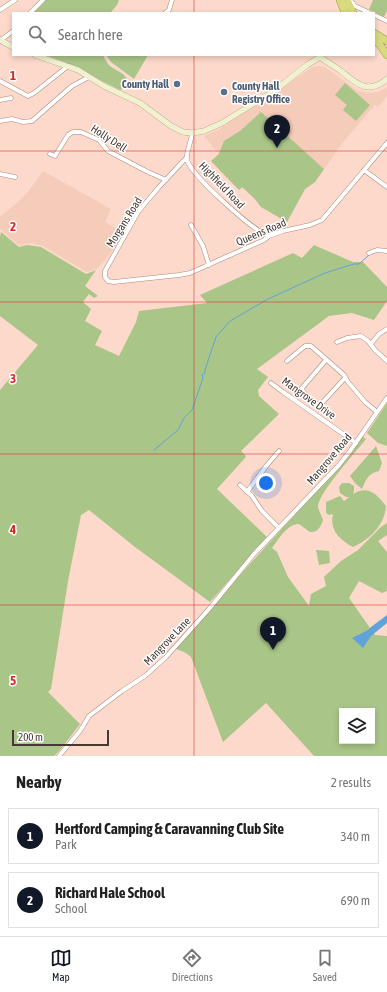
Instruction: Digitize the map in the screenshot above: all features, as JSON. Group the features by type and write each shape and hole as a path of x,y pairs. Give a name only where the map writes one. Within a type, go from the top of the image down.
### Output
{"highway":[{"path":"340,0 345,12"},
{"path":"346,0 352,12"},
{"path":"375,34 387,41"},
{"path":"375,40 387,55"}],"main road":[{"path":"0,40 12,46"},
{"path":"38,56 68,66 104,86 140,102 175,128 183,132 192,133 204,131 222,123 279,87 320,56 359,86 372,87 387,80"}],"street":[{"path":"0,10 15,0"},
{"path":"31,12 43,0"},
{"path":"166,12 169,10 172,0"},
{"path":"350,0 355,6 368,12"},
{"path":"375,15 387,21"},
{"path":"0,40 12,32"},
{"path":"0,81 28,96 68,66"},
{"path":"0,121 12,119 23,122 32,121 72,86 89,77"},
{"path":"0,100 11,98"},
{"name":"Holly Dell","path":"50,154 53,156 56,154 70,134 81,132 100,142 108,151 146,172 166,180"},
{"name":"Highfield Road","path":"192,133 187,157 189,164 224,202 254,228 269,236"},
{"name":"Queens Road","path":"109,282 190,273 264,240 269,236 291,228 314,224 322,220 387,143"},
{"name":"Morgans Road","path":"109,282 105,277 105,272 143,205 187,157"},
{"path":"364,170 387,187"},
{"path":"0,174 15,177"},
{"path":"191,225 203,246 209,265"},
{"path":"369,253 376,250 387,251"},
{"path":"371,344 379,334 387,329"},
{"path":"337,342 347,338 359,336 366,339 387,361"},
{"path":"287,361 298,350 307,345 311,346 344,375 365,402 377,412"},
{"path":"326,360 302,388 304,394 317,404 321,404 345,378"},
{"name":"Mangrove Drive","path":"271,383 356,443"},
{"name":"Mangrove Road","path":"279,528 330,474 356,443 387,398"},
{"path":"247,492 279,451"},
{"path":"240,485 279,528"},
{"name":"Mangrove Lane","path":"59,756 80,731 89,716 145,676 166,657 209,609 254,554 279,528"}],"shaded area":[{"path":"313,67 325,67 361,92 377,92 387,88 387,96 378,107 375,105 343,142 315,182 305,189 287,222 261,207 242,187 239,190 225,176 211,161 219,154 204,136 218,130"},
{"path":"43,171 111,209 105,222 123,233 116,246 98,268 87,272 43,246 32,243 19,245 0,229 0,217 28,192"}],"green space":[{"path":"46,0 119,0 111,12 33,12"},
{"path":"373,0 387,0 387,11 384,17 369,9"},
{"path":"48,56 104,56 110,66 125,76 129,82 129,86 120,90 75,66"},
{"path":"107,56 147,56 134,79 111,62"},
{"path":"345,83 370,105 356,121 343,110 347,105 335,95"},
{"path":"261,112 324,169 315,182 305,189 287,222 261,207 242,187 239,190 211,161 219,154 224,141 240,131"},
{"path":"1,232 19,247 27,245 41,247 86,274 96,270 85,286 98,296 94,298 89,294 83,302 91,309 85,321 102,331 95,345 119,356 136,322 139,311 207,303 200,295 293,253 302,258 314,245 353,262 363,262 387,287 387,301 374,320 352,313 329,316 257,369 268,377 258,390 259,396 279,414 241,451 246,456 245,458 217,489 267,537 210,602 135,547 89,510 81,515 68,581 51,689 48,692 80,724 54,756 0,756 0,390 38,345 0,316"},
{"path":"387,403 387,446 378,443 367,433"},
{"path":"362,436 366,439 331,482 320,499 318,508 323,520 318,529 315,532 310,532 299,524 295,524 287,529 272,548 277,552 288,577 309,606 311,594 326,586 324,577 341,561 358,550 387,523 387,535 378,541 387,552 387,591 382,593 359,581 349,598 375,635 387,636 387,756 314,756 266,703 223,742 191,657 174,648 351,454"},
{"path":"376,446 382,463 379,471 368,477 362,489 350,476"},
{"path":"342,483 349,483 354,486 353,494 364,490 372,492 386,506 383,519 375,531 365,540 353,547 340,538 334,530 332,520 333,514 329,515 326,513 326,502 340,496 344,501 349,497 346,497 340,493 339,487"},
{"path":"316,550 329,551 330,563 319,565"}],"water":[{"path":"387,615 387,623 371,636 363,648 352,638 368,630"}],"waterway":[{"path":"154,450 178,430 184,418 192,410 203,378 202,375 205,373 216,337 230,321 268,299 325,273 354,264 359,264 369,255"}],"place":[{"name":"County Hall","path":"177,84"},
{"name":"County Hall Registry Office","path":"224,92"},
{"name":"Richard Hale School","path":"277,148"},
{"name":"Hertford Camping & Caravanning Club Site","path":"273,650"}]}
